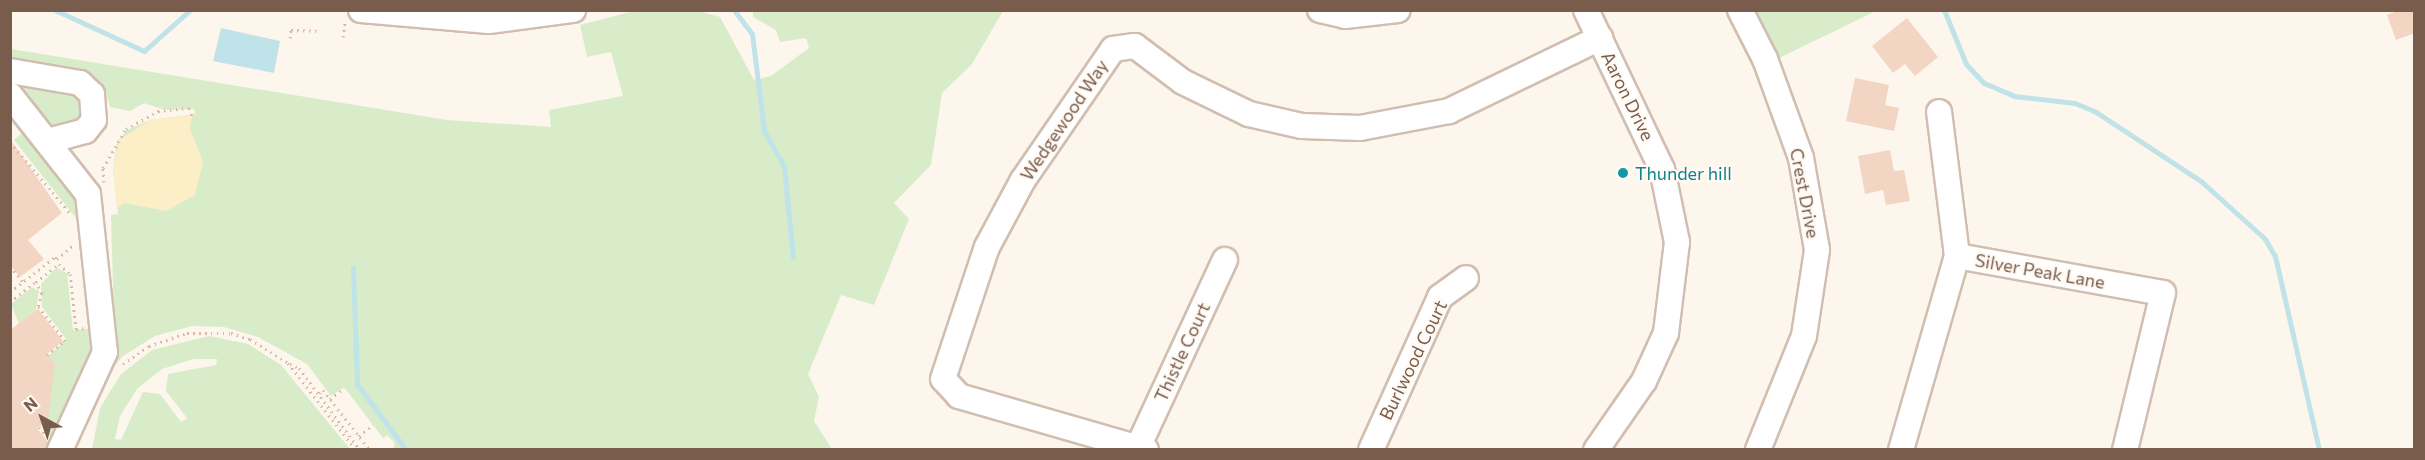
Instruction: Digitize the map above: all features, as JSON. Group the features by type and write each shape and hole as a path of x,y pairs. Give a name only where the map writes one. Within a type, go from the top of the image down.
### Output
{"street":[{"path":"361,10 489,21 573,10"},
{"path":"1320,10 1346,16 1398,10"},
{"name":"Aaron Drive","path":"1586,10 1672,198 1677,265 1671,311 1656,357 1596,450"},
{"name":"Crest Drive","path":"1740,10 1765,59 1801,158 1817,250 1804,336 1758,450"},
{"name":"Wedgewood Way","path":"1142,447 959,396 943,379 987,247 1023,180 1113,49 1135,46 1182,82 1249,114 1302,126 1360,128 1449,111 1600,38"},
{"path":"10,71 80,83 92,94 94,120 85,131 47,141"},
{"path":"10,96 88,194 105,352 60,450"},
{"path":"1940,112 1957,256"},
{"name":"Silver Peak Lane","path":"1901,450 1957,256 2163,293 2125,450"},
{"name":"Thistle Court","path":"1142,447 1225,260"},
{"name":"Burlwood Court","path":"1371,450 1440,297 1466,278"}],"path":[{"path":"290,38 291,30 317,31"},
{"path":"105,187 102,168 126,129 158,111 189,108 192,115"},
{"path":"10,142 75,219"},
{"path":"10,292 83,238"},
{"path":"57,259 70,274 76,329 95,327"},
{"path":"10,302 60,263"},
{"path":"10,266 23,282"},
{"path":"36,282 42,293 38,306 65,340 47,355"},
{"path":"10,323 14,327"},
{"path":"117,371 149,346 200,331 244,336 288,363 319,393 358,450"},
{"path":"288,363 358,450"},
{"path":"330,399 345,388"},
{"path":"319,393 323,390 370,450"},
{"path":"359,436 373,425"}],"green space":[{"path":"634,11 699,11 720,17 754,80 771,76 809,48 806,38 780,42 776,30 753,17 753,11 1003,11 972,64 942,93 931,165 894,203 909,219 874,305 841,295 808,374 819,397 814,421 832,449 393,449 395,443 387,435 383,438 344,387 331,396 307,364 258,337 224,327 192,326 155,336 123,356 98,386 114,321 111,215 118,214 113,170 117,142 127,130 150,120 195,114 194,109 165,110 144,103 130,111 110,107 105,89 88,72 11,61 11,49 447,120 551,127 549,110 623,96 611,52 587,57 580,25"},
{"path":"1756,11 1876,11 1779,58"},
{"path":"18,82 80,94 83,120 51,130"},
{"path":"26,130 77,196 82,217 75,217 14,140"},
{"path":"56,268 67,273 73,330 94,328 96,349 53,439 41,425 48,420 48,356 66,339 42,307 41,284"},
{"path":"32,287 39,291 36,310 19,324 11,304"},
{"path":"209,336 248,344 281,365 350,449 92,449 100,408 121,374 152,350","holes":["193,359 217,359 216,365 168,374 166,391 187,418 181,422 160,394 143,392 121,440 115,439 120,416 137,389 162,369"]}],"sand":[{"path":"192,115 190,129 203,162 195,195 166,211 125,203 117,208 113,170 119,140 150,120"}],"water":[{"path":"221,28 280,41 274,73 213,61"}],"building":[{"path":"2400,10 2415,10 2415,33 2396,40 2387,15"},
{"path":"1907,18 1938,57 1915,76 1905,64 1893,73 1872,46"},
{"path":"1855,78 1889,85 1885,105 1899,108 1894,131 1846,121"},
{"path":"10,139 62,213 28,240 44,259 20,277 10,265"},
{"path":"1890,150 1894,171 1904,170 1910,201 1886,205 1883,190 1865,194 1858,156"},
{"path":"38,309 63,341 47,354 55,364 48,420 37,428 48,442 46,450 10,450 10,330"}],"waterway":[{"path":"55,10 144,51 190,10"},
{"path":"734,10 752,34 764,131 784,166 793,257"},
{"path":"1944,10 1966,64 1984,83 2014,96 2075,103 2096,112 2202,182 2265,239 2275,256 2319,450"},
{"path":"353,268 357,384 406,450"}],"place":[{"name":"Thunder hill","path":"1623,173"}]}
